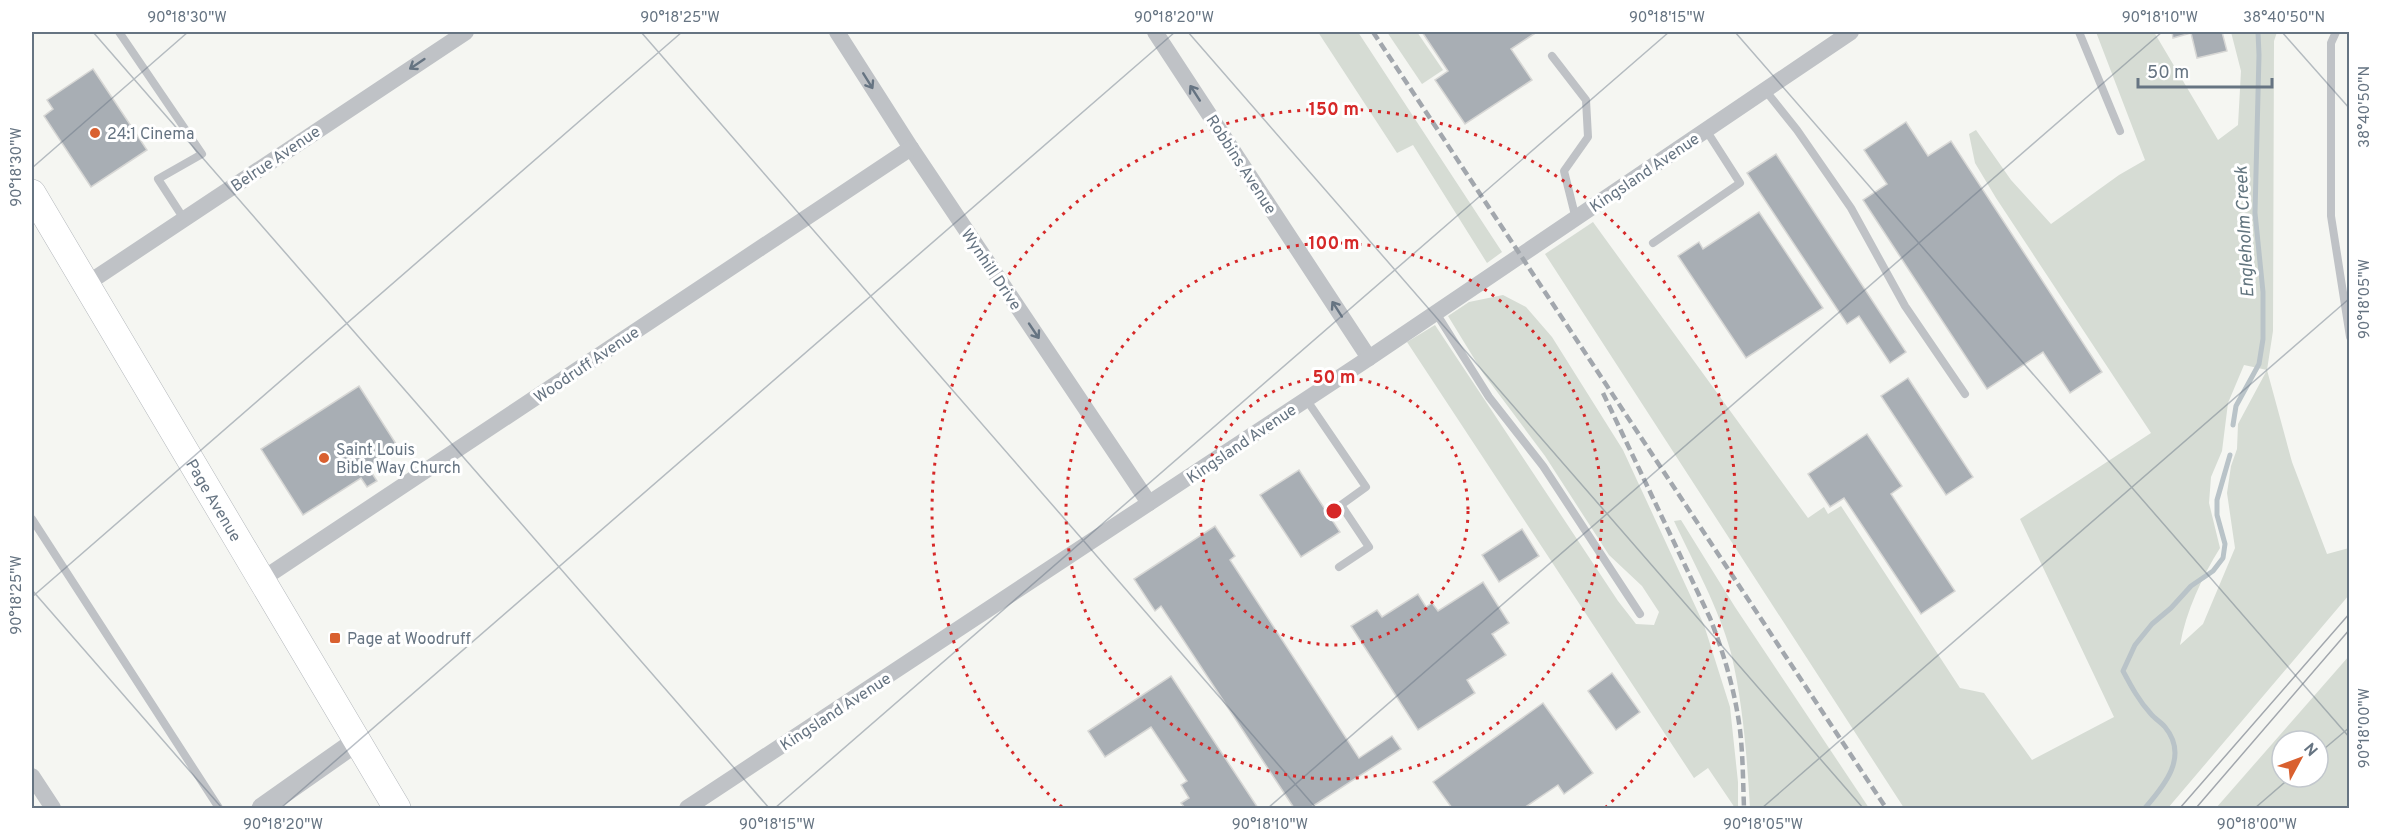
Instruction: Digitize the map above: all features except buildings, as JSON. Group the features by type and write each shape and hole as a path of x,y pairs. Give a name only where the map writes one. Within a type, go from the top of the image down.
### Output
{"main road":[{"name":"Page Avenue","path":"32,193 84,285 397,808"}],"street":[{"name":"Belrue Avenue","path":"84,285 466,32"},
{"name":"Wynhill Drive","path":"837,32 911,148 1149,503"},
{"name":"Robbins Avenue","path":"1155,32 1369,358"},
{"name":"Kingsland Avenue","path":"687,808 1369,358 1851,32"},
{"name":"Woodruff Avenue","path":"261,580 911,148"},
{"path":"262,808 357,741"},
{"path":"32,776 53,808"}],"lane":[{"path":"119,32 202,154 158,179 184,219"},
{"path":"2079,32 2120,131"},
{"path":"2336,32 2331,43 2331,216 2349,337"},
{"path":"1552,56 1586,100 1588,137 1564,171 1576,219"},
{"path":"1765,90 1797,130 1851,208 1905,306 1965,394"},
{"path":"1653,243 1740,183 1706,130"},
{"path":"1436,313 1489,397 1543,466 1640,614"},
{"path":"1306,399 1366,488 1341,505 1370,547 1339,567"},
{"path":"32,519 219,808"}],"shaded area":[{"path":"1318,32 1358,32 1502,252 1487,263 1413,145 1397,153"},
{"path":"1387,32 1417,32 1443,70 1422,84"},
{"path":"2096,32 2154,32 2218,140 2238,125 2241,71 2231,32 2277,32 2274,41 2273,331 2267,370 2292,462 2327,554 2349,548 2349,595 2168,808 1904,808 1545,254 1593,222 1808,518 1824,507 1828,514 1841,506 1960,688 1984,693 2032,760 2114,717 2020,519 2151,433 1996,198 1975,163 1969,134 1976,130 2011,180 2051,224 2119,175 2145,160","holes":["2244,365 2267,370 2238,424 2237,449 2231,466 2227,493 2235,548 2203,624 2180,645 2186,620 2196,595 2220,548 2209,503 2211,477 2222,451 2228,403"]},
{"path":"1503,295 1526,307 1552,337 1623,450 1704,625 1730,707 1738,782 1738,808 1735,808 1708,768 1694,778 1407,342 1435,325 1618,601 1636,624 1654,625 1659,612 1642,586 1609,555 1545,456 1483,373 1448,316 1469,302"},
{"path":"1681,520 1735,607 1869,808 1750,808 1746,750 1731,653 1713,602 1674,521"},
{"path":"2349,656 2349,808 2216,808 2270,746 2270,789 2330,789 2330,729 2285,729"}],"waterway":[{"name":"Engleholm Creek","path":"2233,425 2236,406 2259,364 2263,339 2263,292 2255,213 2258,32"},
{"name":"Engleholm Creek","path":"2145,808 2160,790 2172,770 2175,749 2172,738 2165,727 2143,704 2123,671 2135,645 2152,624 2191,586 2213,571 2223,558 2225,544 2217,515 2217,500 2230,455"}],"tram line":[{"path":"2180,808 2350,613"},
{"path":"2196,808 2350,629"}],"railway":[{"path":"1373,32 1886,808"},
{"path":"1603,393 1710,618 1720,645 1738,715 1744,808"}],"place":[{"name":"24:1 Cinema","path":"95,133"},
{"name":"Saint Louis Bible Way Church","path":"324,458"},
{"name":"Page at Woodruff","path":"335,638"}]}
